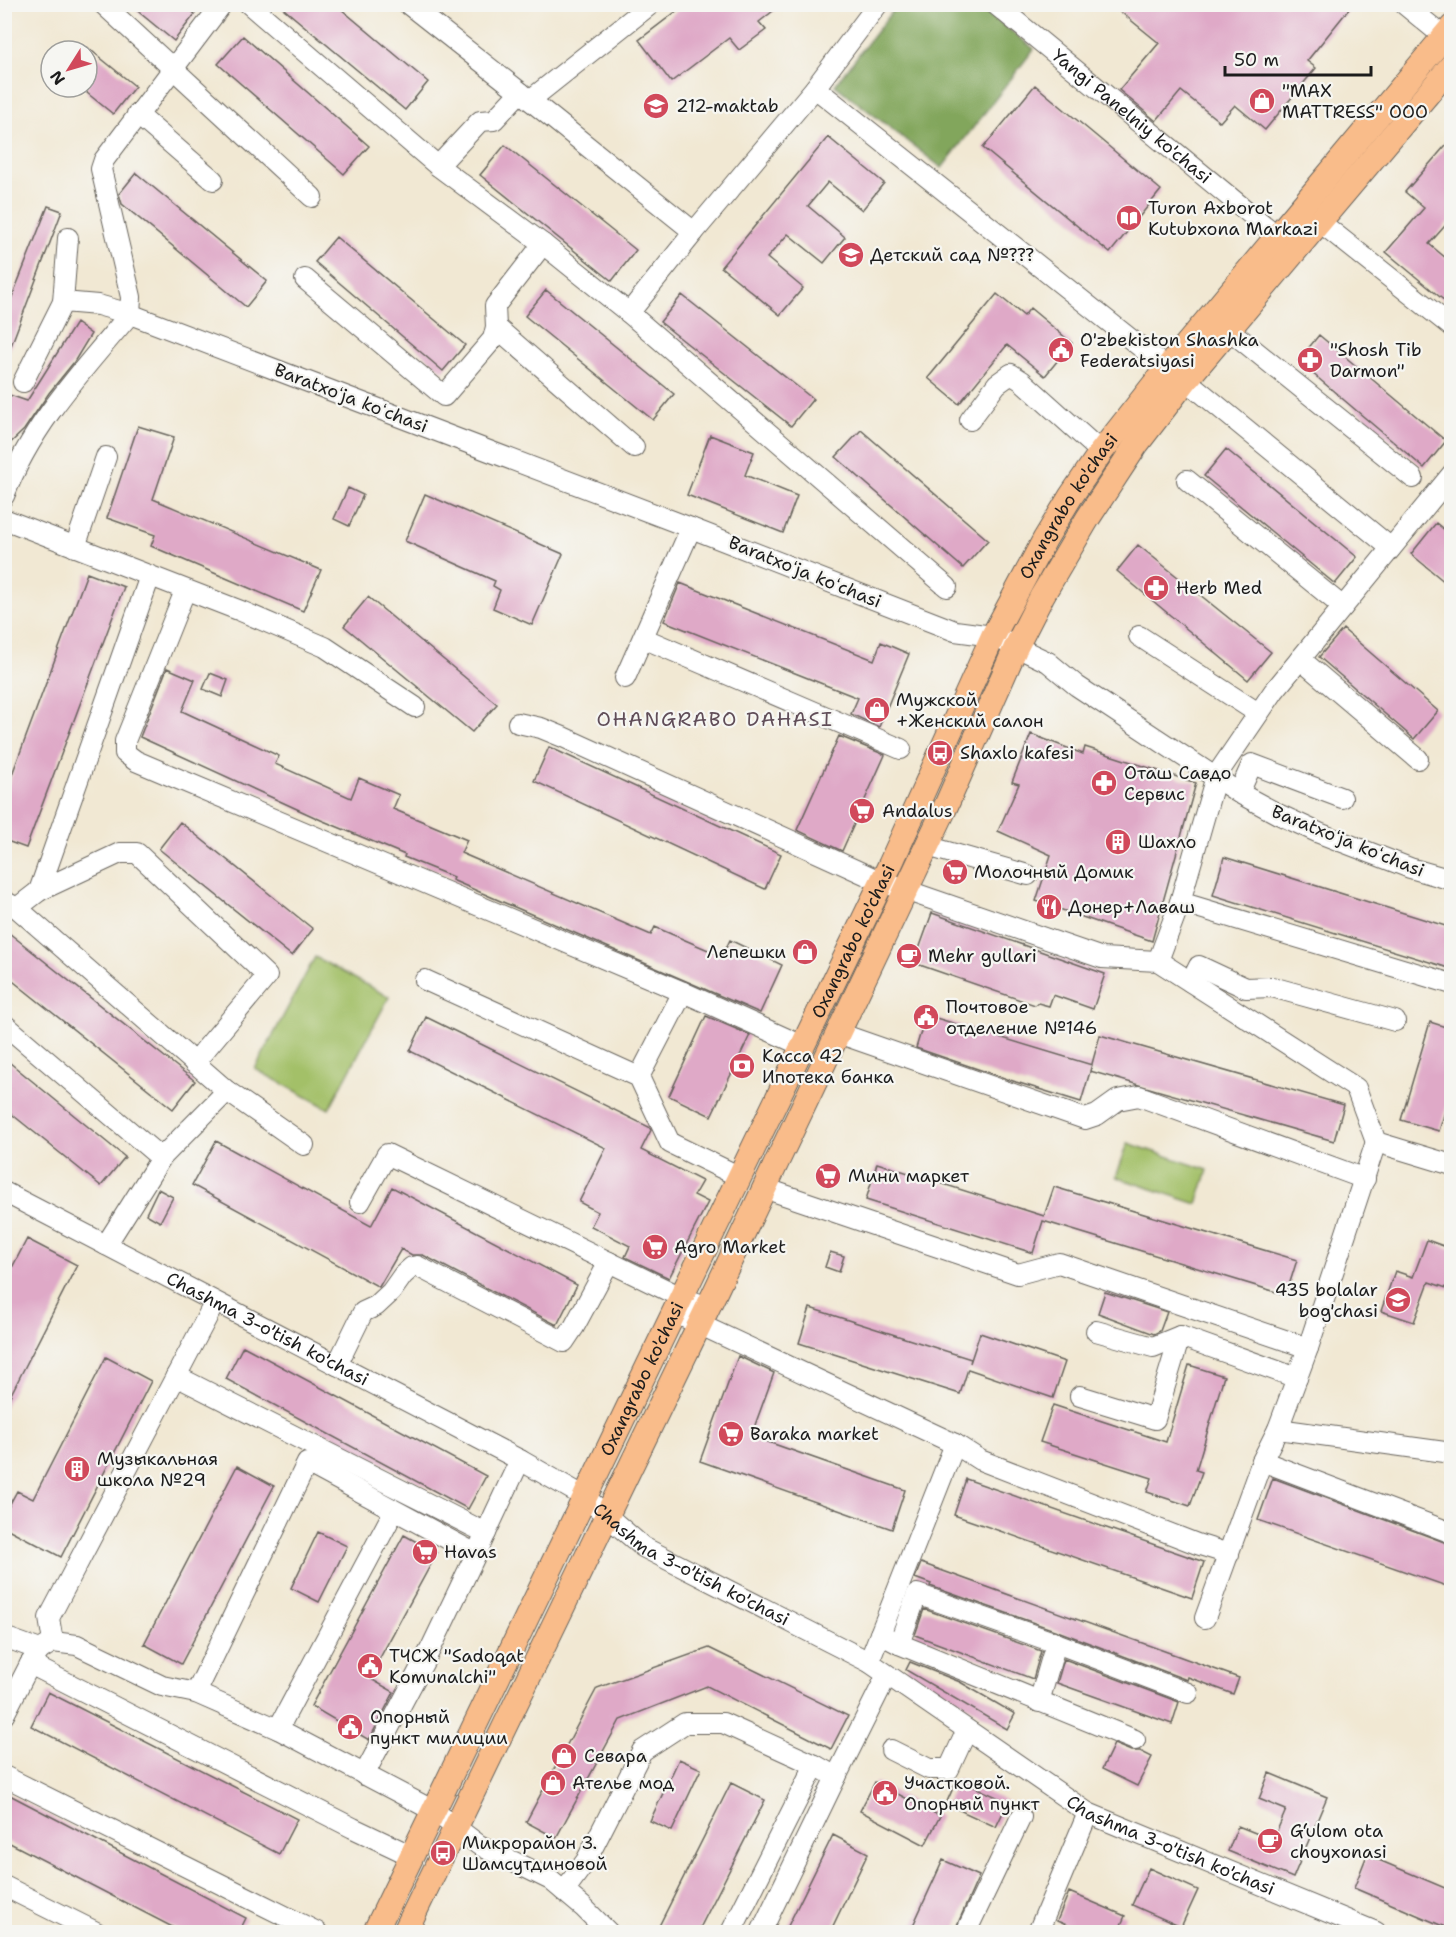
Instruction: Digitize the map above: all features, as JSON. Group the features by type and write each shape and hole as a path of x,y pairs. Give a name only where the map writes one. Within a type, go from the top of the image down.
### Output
{"main road":[{"name":"Oxangrabo ko'chasi","path":"375,1932 882,882 993,636 1045,539 1101,452 1176,374 1286,243 1448,32"},
{"name":"Oxangrabo ko'chasi","path":"405,1932 704,1316 927,846 1016,647 1042,596 1088,518 1136,445 1176,374 1228,329 1286,243 1320,222 1452,65"}],"street":[{"path":"103,4 312,197"},
{"path":"4,496 26,450 53,406 130,314 131,297 101,169 107,153 222,4"},
{"path":"249,4 438,166 543,244 629,314 947,587"},
{"path":"408,4 694,232"},
{"path":"438,166 480,121 494,120 651,4"},
{"path":"629,314 694,232 815,88 878,4"},
{"name":"Yangi Panelniy ko'chasi","path":"995,4 1286,243"},
{"path":"1404,4 1448,32"},
{"path":"815,88 1391,548"},
{"path":"137,114 213,180"},
{"path":"1320,222 1452,327"},
{"path":"23,382 63,302 69,238"},
{"path":"305,279 444,396 493,339 496,327 495,306 543,244"},
{"name":"Baratxoʻja koʻchasi","path":"63,302 98,306 130,314 955,631 993,636 1048,662 1077,686 1239,793 1278,814 1319,833 1410,868 1452,880"},
{"path":"496,327 634,447"},
{"path":"1228,329 1413,478"},
{"path":"970,420 998,384 1011,374 1022,381 1101,452"},
{"path":"75,547 106,457"},
{"path":"1158,960 1180,902 1216,776 1274,691 1452,474"},
{"path":"1187,480 1343,607"},
{"path":"4,519 185,591 242,611 325,647 415,707"},
{"path":"625,678 691,528"},
{"path":"39,891 150,576"},
{"path":"185,591 125,741 125,753 169,775 683,992 803,1046"},
{"path":"1139,636 1258,713"},
{"path":"643,638 901,749"},
{"path":"1300,659 1418,759"},
{"path":"518,723 563,737 882,882 1102,958 1158,960 1356,1088 1376,1142 1308,1348 1278,1429 1262,1461 1204,1618"},
{"path":"1239,793 1252,764 1342,798"},
{"path":"927,846 1028,875"},
{"path":"194,1063 267,976 137,854 120,853 11,904 194,1063 227,1091 304,1145"},
{"path":"1180,902 1452,984"},
{"path":"1191,982 1199,966 1246,988 1272,987 1395,1021"},
{"path":"425,980 639,1077 670,1143 740,1177"},
{"path":"639,1077 683,992"},
{"path":"4,1024 161,1158"},
{"path":"838,1033 1085,1119 1118,1100 1139,1096 1365,1179"},
{"path":"106,1245 161,1158 227,1091"},
{"path":"1376,1142 1452,1165"},
{"path":"360,1202 387,1154 609,1262 679,1305 955,1444 980,1460 1197,1544 1229,1554"},
{"path":"764,1188 1018,1274 1059,1263 1308,1348"},
{"name":"Chashma 3-o'tish ko'chasi","path":"4,1192 520,1460 585,1497 643,1547 869,1662 1088,1813 1376,1932"},
{"path":"337,1365 363,1312 384,1299 412,1267 417,1266 564,1342 609,1262"},
{"path":"4,1715 41,1652 49,1618 215,1302"},
{"path":"1096,1331 1153,1347 1180,1336 1297,1378"},
{"path":"1080,1396 1155,1419 1180,1336"},
{"path":"176,1376 486,1533"},
{"path":"1278,1429 1452,1453"},
{"path":"869,1662 955,1444"},
{"path":"363,1775 430,1650 520,1460"},
{"path":"1262,1461 1452,1533"},
{"path":"196,1693 307,1463 476,1554"},
{"path":"278,1729 394,1511"},
{"path":"899,1644 917,1594 1188,1693"},
{"path":"880,1634 899,1644 1135,1740"},
{"path":"4,1637 41,1652 353,1828 412,1856"},
{"path":"41,1652 65,1642 77,1645 162,1686 196,1693 278,1729 434,1811 479,1845 551,1880 608,1932"},
{"path":"1039,1702 1056,1643"},
{"path":"760,1932 887,1675"},
{"path":"564,1891 586,1861 642,1751 685,1723 723,1723 836,1777"},
{"path":"891,1750 929,1769 949,1768 968,1730"},
{"path":"731,1932 815,1765"},
{"path":"4,1776 317,1932"},
{"path":"1038,1932 1088,1813"},
{"path":"966,1932 1021,1817"},
{"path":"4,1887 96,1932"}],"green space":[{"path":"897,5 978,5 1034,49 942,168 835,85"},
{"path":"315,957 389,997 329,1109 255,1069"},
{"path":"1128,1143 1208,1170 1197,1204 1116,1177"}],"building":[{"path":"129,4 183,4 195,14 174,41"},
{"path":"278,4 335,4 428,82 405,110"},
{"path":"686,4 782,4 759,22 766,30 739,50 729,38 671,82 639,40"},
{"path":"1111,4 1353,4 1307,61 1316,68 1265,130 1235,105 1220,122 1181,91 1156,121 1119,90 1159,43"},
{"path":"243,36 369,146 344,174 218,64"},
{"path":"99,57 135,86 113,114 94,99 99,99"},
{"path":"1035,85 1161,190 1110,253 983,148"},
{"path":"828,137 884,183 862,210 828,182 808,206 845,237 824,263 788,234 767,258 803,288 780,315 721,267"},
{"path":"1452,138 1452,218 1429,244 1452,263 1452,307 1386,252 1424,208 1405,192"},
{"path":"505,145 636,250 612,281 480,175"},
{"path":"136,173 267,281 246,307 122,204 119,194"},
{"path":"48,206 62,211 6,359 4,359 4,317"},
{"path":"336,237 465,345 443,371 315,262"},
{"path":"546,290 674,394 653,420 525,316"},
{"path":"997,294 1024,316 1030,308 1072,343 1045,376 1007,345 959,404 928,378"},
{"path":"682,295 813,399 791,426 660,322"},
{"path":"76,323 91,334 74,362 24,430 4,449 4,393 27,401"},
{"path":"1319,335 1446,441 1424,468 1298,361"},
{"path":"138,426 174,437 153,499 321,570 303,611 151,546 155,535 107,518"},
{"path":"861,430 988,540 963,568 836,457"},
{"path":"710,435 754,452 745,475 797,496 783,533 687,495"},
{"path":"1226,449 1357,557 1335,584 1204,476"},
{"path":"348,488 363,495 349,526 334,519"},
{"path":"425,494 563,554 532,625 493,608 500,590 493,586 495,581 405,541"},
{"path":"1436,523 1452,536 1452,588 1411,554"},
{"path":"1138,545 1271,652 1248,680 1117,571"},
{"path":"87,573 124,587 26,848 4,840 4,796"},
{"path":"680,583 874,660 881,642 909,654 879,727 851,714 858,698 664,621"},
{"path":"368,597 497,704 472,732 344,626"},
{"path":"1343,629 1438,711 1414,739 1319,657"},
{"path":"167,668 195,680 182,711 279,756 275,764 351,798 359,778 399,795 393,809 467,840 461,853 651,935 655,927 722,956 730,940 782,965 760,1013 452,880 453,877 404,857 405,855 321,820 140,737"},
{"path":"210,673 228,680 222,697 203,689"},
{"name":"Шахло","path":"1031,734 1083,754 1085,747 1196,783 1152,941 1036,901 1051,855 998,831 1019,784 1012,782"},
{"path":"839,736 885,755 842,851 797,830"},
{"path":"549,747 781,854 765,889 534,781"},
{"path":"180,822 313,929 292,956 159,849"},
{"path":"1224,857 1452,928 1452,969 1213,895"},
{"path":"932,913 1105,974 1093,1009 1053,995 1049,1006 1038,1003 1035,1005 914,963"},
{"path":"4,929 195,1081 173,1109 4,974"},
{"path":"926,1015 1092,1065 1081,1102 916,1048"},
{"path":"706,1016 750,1035 711,1116 669,1096"},
{"path":"426,1017 649,1127 651,1130 641,1150 702,1181 694,1195 708,1202 669,1278 625,1257 630,1246 591,1226 598,1212 579,1202 606,1148 410,1051"},
{"path":"1430,1022 1452,1029 1452,1089 1439,1131 1401,1120"},
{"path":"1100,1035 1344,1105 1334,1141 1090,1071"},
{"path":"4,1058 125,1157 101,1186 4,1108"},
{"path":"216,1141 371,1226 392,1187 577,1285 557,1325 423,1255 412,1255 401,1249 379,1287 192,1185"},
{"path":"877,1163 1044,1216 1054,1187 1297,1260 1286,1295 1043,1221 1033,1253 866,1200"},
{"path":"158,1189 173,1197 160,1222 146,1214"},
{"path":"27,1239 77,1265 4,1408 4,1283"},
{"path":"1427,1240 1452,1249 1452,1290 1429,1282 1414,1322 1381,1311 1395,1271 1413,1277"},
{"path":"830,1252 844,1256 839,1272 825,1267"},
{"path":"1105,1292 1167,1312 1160,1331 1154,1334 1098,1313"},
{"path":"810,1308 971,1359 970,1363 980,1333 1065,1362 1053,1398 968,1369 960,1394 799,1343"},
{"path":"243,1346 486,1476 468,1509 226,1379"},
{"path":"738,1356 774,1373 751,1436 905,1490 892,1529 700,1461"},
{"name":"Музыкальная школа №29","path":"106,1357 151,1381 61,1557 4,1527 4,1515 17,1491 33,1499"},
{"path":"1189,1365 1224,1376 1196,1470 1202,1472 1190,1506 1147,1492 1152,1478 1040,1442 1053,1405 1166,1442"},
{"path":"237,1466 274,1486 181,1664 144,1644"},
{"path":"1273,1478 1452,1545 1452,1588 1258,1520"},
{"path":"966,1479 1204,1562 1192,1598 954,1515"},
{"path":"318,1532 347,1546 319,1602 291,1588"},
{"path":"404,1535 437,1553 369,1678 394,1692 369,1740 311,1706"},
{"path":"921,1563 1239,1678 1233,1694 1188,1677 1187,1680 930,1586 931,1584 915,1578"},
{"path":"924,1609 1041,1651 1033,1679 915,1635"},
{"path":"709,1648 848,1716 831,1749 707,1686 620,1720 556,1838 526,1822 597,1688"},
{"path":"1064,1659 1179,1702 1172,1724 1057,1683"},
{"path":"910,1662 960,1682 1015,1714 1007,1729 906,1670"},
{"path":"48,1692 297,1819 279,1854 31,1726"},
{"path":"1114,1744 1152,1757 1137,1786 1102,1769"},
{"path":"679,1759 701,1769 672,1831 650,1821"},
{"path":"1269,1773 1327,1797 1293,1878 1228,1851 1238,1826 1273,1840 1286,1810 1259,1799"},
{"path":"957,1779 1008,1802 996,1827 946,1804"},
{"path":"875,1782 940,1816 925,1845 860,1811"},
{"path":"731,1783 765,1800 698,1932 656,1932"},
{"path":"4,1792 246,1918 239,1932 182,1932 4,1840"},
{"path":"833,1835 868,1853 830,1932 785,1932"},
{"path":"1367,1855 1452,1891 1452,1930 1354,1888"},
{"path":"943,1860 979,1876 954,1932 910,1932"},
{"path":"1149,1868 1198,1890 1181,1927 1132,1905"},
{"path":"1069,1892 1125,1916 1118,1932 1084,1932 1057,1921"}],"place":[{"name":"\"MAX MATTRESS\" ООО","path":"1262,101"},
{"name":"212-maktab","path":"656,106"},
{"name":"Turon Axborot Kutubxona Markazi","path":"1129,218"},
{"name":"Детский сад №???","path":"851,255"},
{"name":"O'zbekiston Shashka Federatsiyasi","path":"1061,350"},
{"name":"\"Shosh Tib Darmon\"","path":"1310,360"},
{"name":"Herb Med","path":"1156,588"},
{"name":"Мужской +Женский салон","path":"877,710"},
{"name":"Shaxlo kafesi","path":"940,753"},
{"name":"Оташ Савдо Сервис","path":"1104,783"},
{"name":"Andalus","path":"862,811"},
{"name":"Шахло","path":"1118,842"},
{"name":"Молочный Домик","path":"955,872"},
{"name":"Донер+Лаваш","path":"1049,907"},
{"name":"Лепешки","path":"805,952"},
{"name":"Mehr gullari","path":"909,956"},
{"name":"Почтовое отделение №146","path":"926,1017"},
{"name":"Касса 42 Ипотека банка","path":"742,1066"},
{"name":"Мини маркет","path":"828,1176"},
{"name":"Agro Market","path":"655,1247"},
{"name":"435 bolalar bog'chasi","path":"1398,1300"},
{"name":"Baraka market","path":"731,1434"},
{"name":"Музыкальная школа №29","path":"77,1469"},
{"name":"Havas","path":"425,1552"},
{"name":"ТЧСЖ \"Sadoqat Komunalchi\"","path":"370,1666"},
{"name":"Опорный пункт милиции","path":"350,1727"},
{"name":"Севара","path":"564,1756"},
{"name":"Ателье мод","path":"553,1783"},
{"name":"Участковой. Опорный пункт","path":"885,1793"},
{"name":"G‘ulom ota choyxonasi","path":"1270,1841"},
{"name":"Микрорайон З. Шамсутдиновой","path":"443,1853"}],"district":[{"name":"OHANGRABO DAHASI","path":"715,719"}]}
